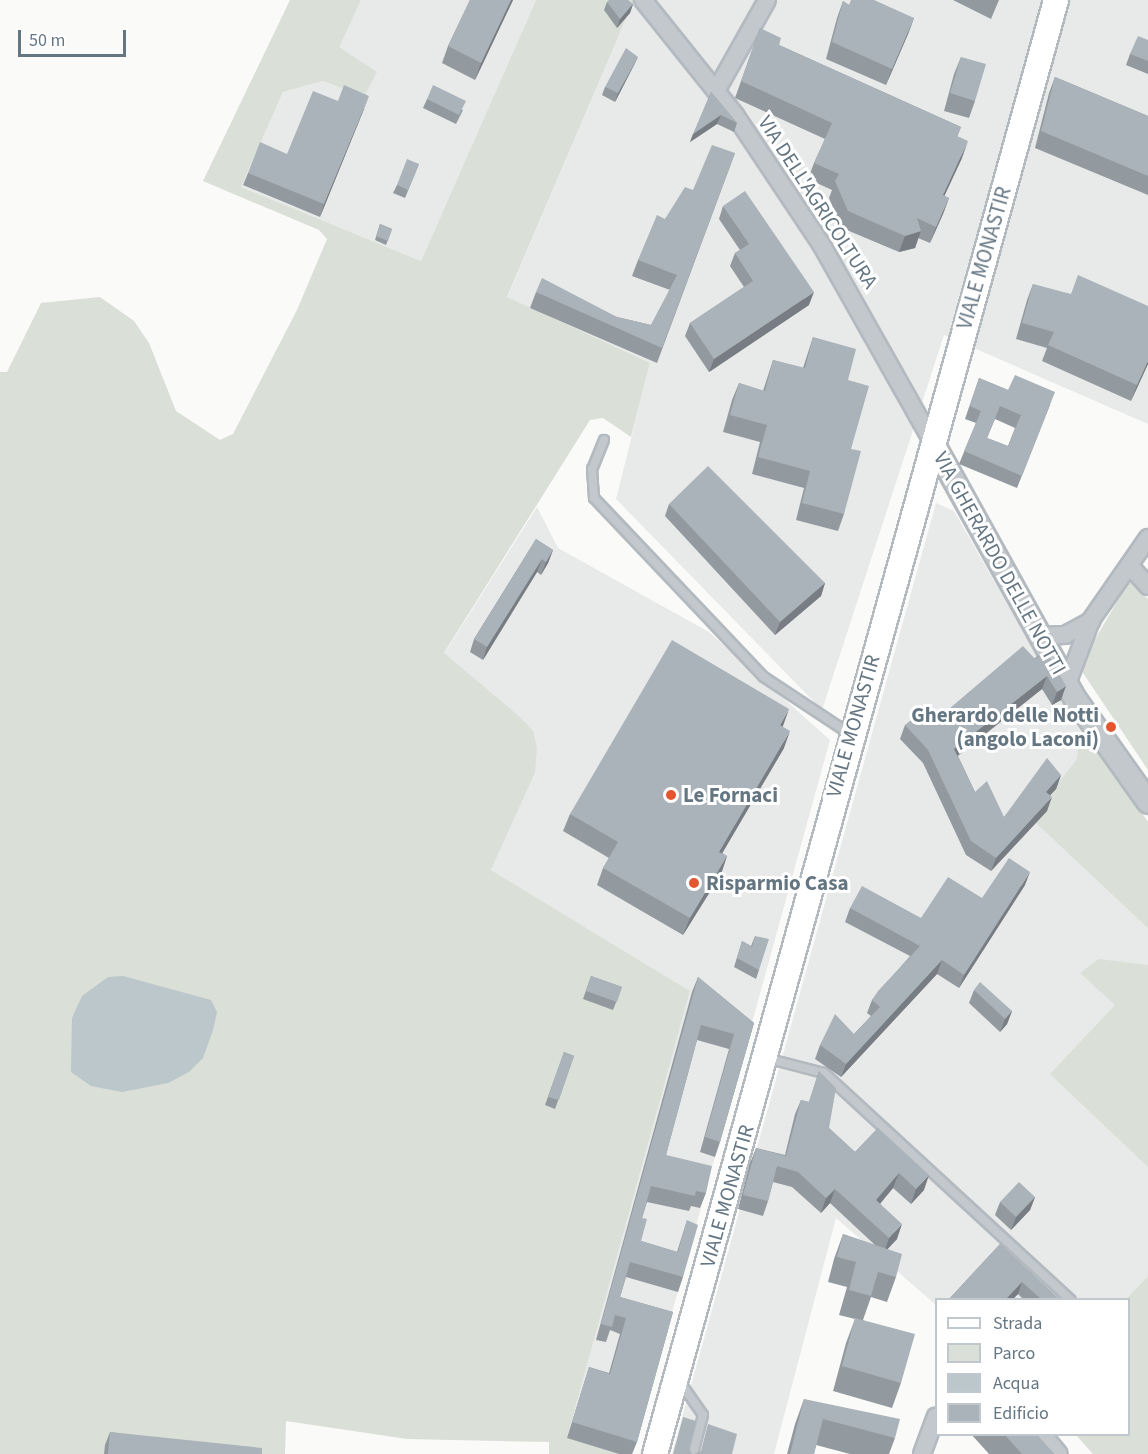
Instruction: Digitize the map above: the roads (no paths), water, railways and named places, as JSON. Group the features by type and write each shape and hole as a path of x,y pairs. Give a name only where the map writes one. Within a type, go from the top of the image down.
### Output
{"main road":[{"name":"VIALE MONASTIR","path":"655,1454 766,1058 850,734 1056,0"}],"street":[{"name":"VIA DELL'AGRICOLTURA","path":"643,0 716,91 854,296 933,443"},
{"path":"716,91 767,0"},
{"name":"VIA GHERARDO DELLE NOTTI","path":"933,443 1038,636 1067,684 1148,802"},
{"path":"1067,684 1091,620 1148,538"},
{"path":"1130,566 1148,586"},
{"path":"1038,636 1065,635 1091,620"},
{"path":"922,1454 935,1419"},
{"path":"1043,1436 1059,1454"}],"lane":[{"path":"604,440 592,469 594,498 764,677 850,734"},
{"path":"766,1058 824,1073 1070,1298"},
{"path":"676,1377 704,1415 693,1454"}],"water":[{"path":"123,976 211,1000 217,1012 213,1030 203,1058 189,1072 168,1083 122,1092 91,1086 71,1072 72,1018 82,996 108,977"}],"place":[{"name":"Gherardo delle Notti (angolo Laconi)","path":"1111,727"},
{"name":"Le Fornaci","path":"671,795"},
{"name":"Risparmio Casa","path":"694,883"}]}
